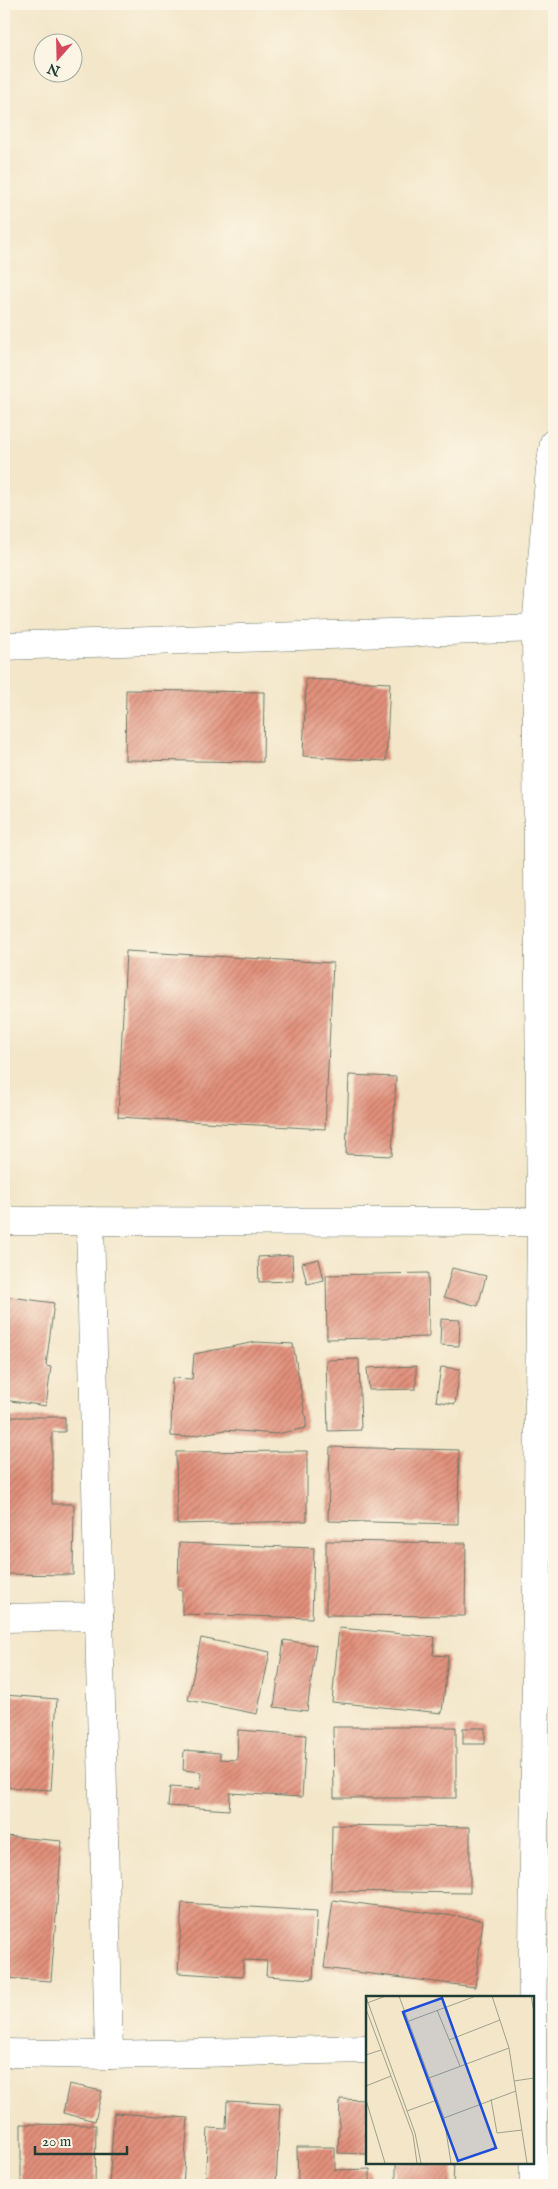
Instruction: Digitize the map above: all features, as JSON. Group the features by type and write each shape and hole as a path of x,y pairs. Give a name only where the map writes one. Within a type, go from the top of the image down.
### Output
{"street":[{"path":"533,1996 546,890 536,628 554,443"},
{"path":"4,646 536,628"},
{"path":"4,1221 541,1222"},
{"path":"90,1221 109,2055"},
{"path":"4,1618 98,1616"},
{"path":"4,2053 109,2055 366,2049"},
{"path":"533,2115 534,2185"}],"building":[{"path":"306,679 390,683 386,761 303,756"},
{"path":"126,690 264,692 263,762 125,760"},
{"path":"126,951 333,963 325,1129 118,1117"},
{"path":"349,1075 396,1077 392,1156 346,1154"},
{"path":"292,1255 293,1281 259,1282 258,1257"},
{"path":"319,1259 324,1280 307,1284 302,1263"},
{"path":"452,1268 486,1276 478,1306 444,1297"},
{"path":"428,1273 429,1337 327,1339 326,1275"},
{"path":"4,1296 54,1303 46,1366 51,1367 46,1406 4,1400"},
{"path":"441,1319 460,1320 459,1346 440,1345"},
{"path":"256,1342 293,1344 306,1428 276,1434 225,1430 185,1437 171,1436 172,1378 192,1379 194,1354"},
{"path":"359,1359 361,1430 328,1431 326,1360"},
{"path":"416,1366 416,1389 369,1390 367,1368"},
{"path":"441,1367 460,1369 455,1404 436,1401"},
{"path":"7,1417 65,1417 65,1432 52,1432 52,1504 74,1504 73,1575 4,1574 4,1436 6,1436"},
{"path":"330,1447 459,1450 458,1524 328,1521"},
{"path":"307,1451 307,1521 177,1524 176,1452"},
{"path":"326,1541 466,1543 465,1616 326,1615"},
{"path":"179,1543 314,1548 312,1618 182,1614 182,1590 178,1590"},
{"path":"339,1628 435,1637 433,1655 448,1656 442,1713 332,1702"},
{"path":"201,1638 270,1652 257,1714 188,1700"},
{"path":"284,1640 316,1645 307,1711 274,1707"},
{"path":"4,1695 57,1699 51,1790 4,1787"},
{"path":"333,1727 456,1727 456,1798 334,1798"},
{"path":"463,1728 485,1728 485,1744 463,1744"},
{"path":"238,1730 306,1735 302,1797 230,1793 229,1810 168,1806 170,1787 200,1789 201,1772 183,1770 184,1750 220,1753 220,1759 237,1760"},
{"path":"332,1825 470,1827 470,1893 331,1891"},
{"path":"4,1836 62,1841 51,1981 4,1978"},
{"path":"333,1900 483,1920 475,1987 324,1968"},
{"path":"182,1903 317,1911 313,1979 266,1976 267,1961 243,1960 243,1977 178,1973"},
{"path":"69,2084 102,2091 95,2121 63,2113"},
{"path":"340,2099 366,2100 366,2154 338,2153"},
{"path":"227,2101 280,2104 276,2185 205,2185 208,2128 226,2129"},
{"path":"114,2113 188,2118 183,2185 109,2185"},
{"path":"21,2124 96,2125 95,2185 21,2185"},
{"path":"297,2147 335,2147 335,2170 370,2169 370,2185 298,2185"},
{"path":"396,2164 454,2164 453,2185 396,2185"}]}
